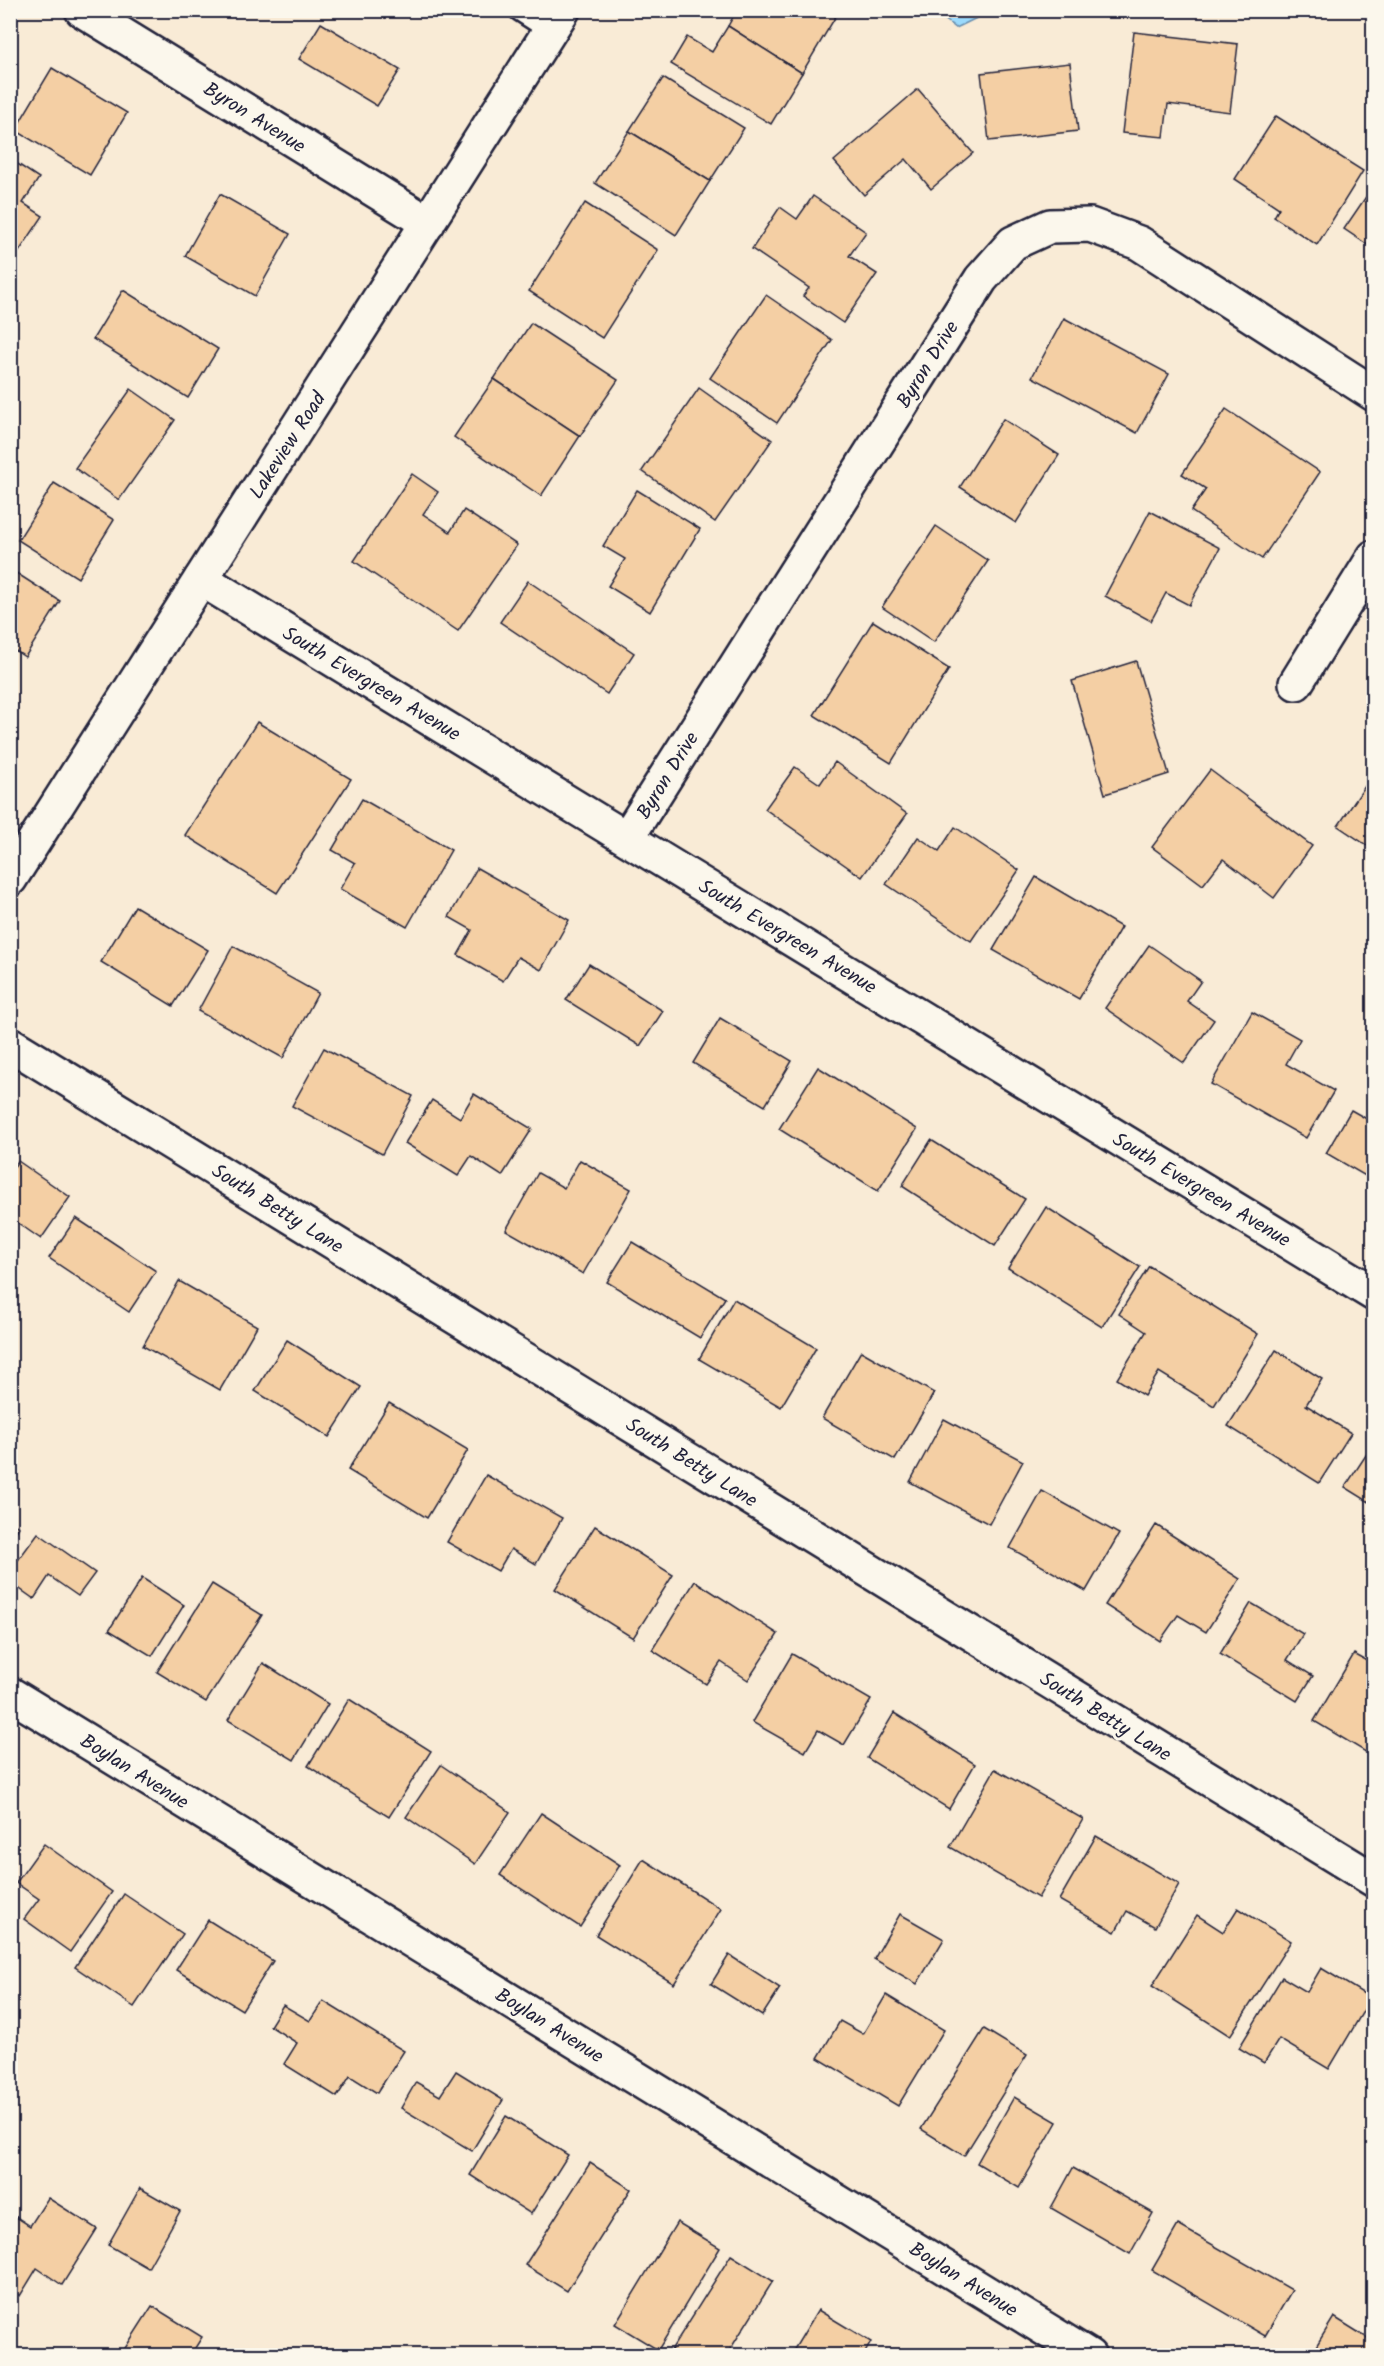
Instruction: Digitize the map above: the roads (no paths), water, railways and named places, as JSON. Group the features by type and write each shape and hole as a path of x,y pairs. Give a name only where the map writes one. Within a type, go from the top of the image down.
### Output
{"street":[{"name":"Byron Avenue","path":"82,10 428,223"},
{"name":"Lakeview Road","path":"10,879 557,20"},
{"name":"Byron Drive","path":"627,838 981,279 1013,243 1050,226 1090,225 1139,243 1374,394"},
{"path":"1296,683 1374,557"},
{"name":"South Evergreen Avenue","path":"201,579 1374,1294"},
{"name":"South Betty Lane","path":"10,1044 1374,1880"},
{"name":"Boylan Avenue","path":"10,1694 1089,2355"}],"lane":[{"path":"520,10 557,20"}],"water":[{"path":"934,11 991,11 956,28"}]}
